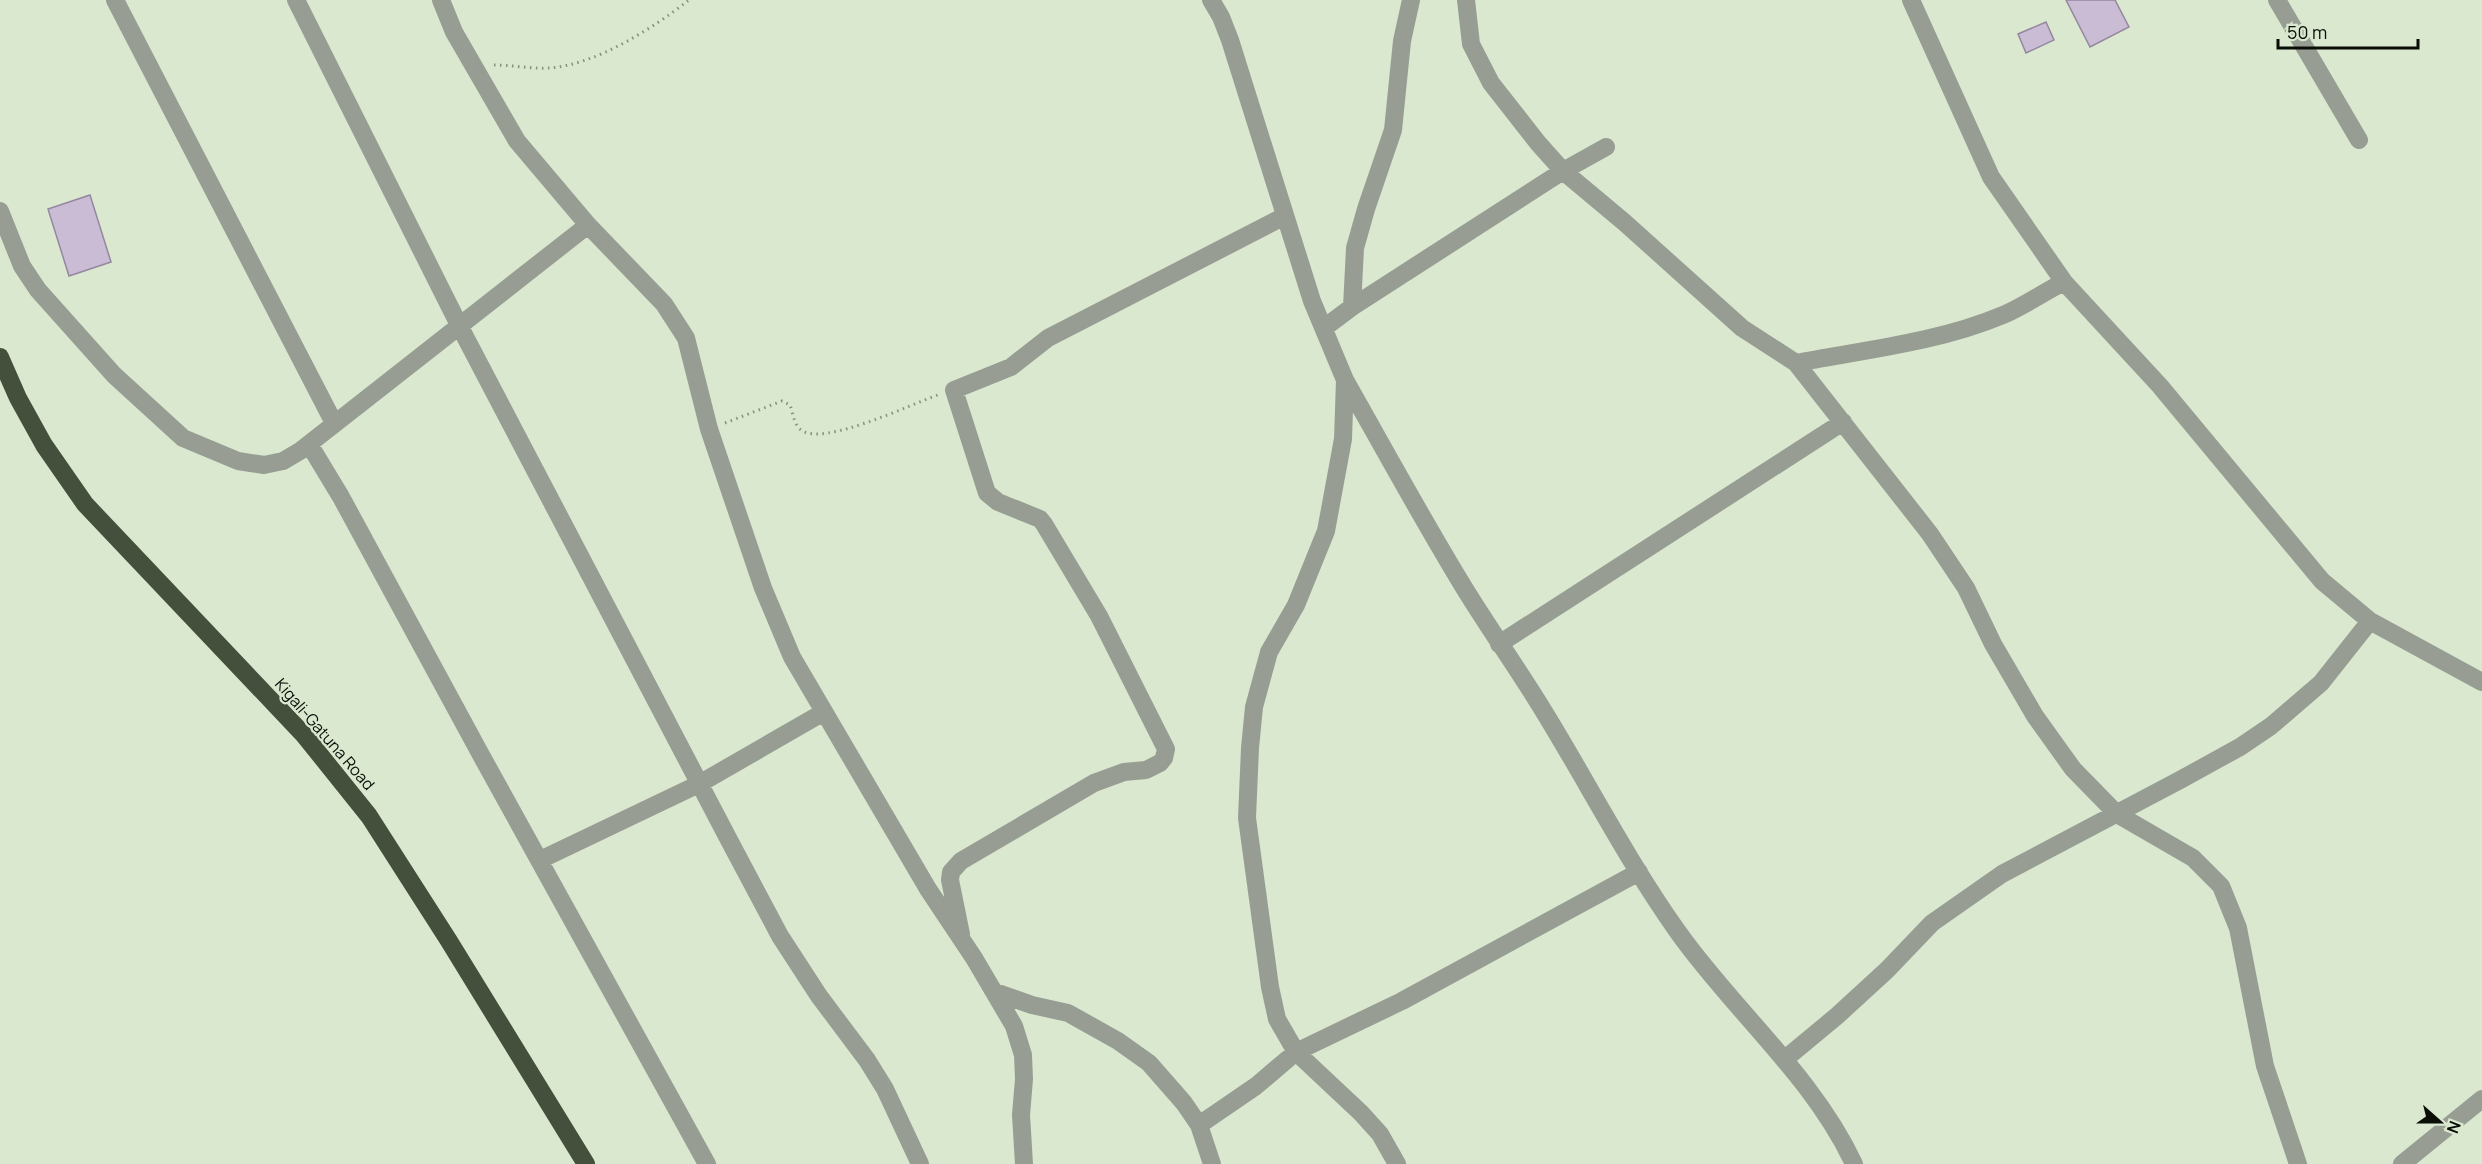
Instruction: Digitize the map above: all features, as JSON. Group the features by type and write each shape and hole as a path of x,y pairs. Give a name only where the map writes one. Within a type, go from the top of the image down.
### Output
{"highway":[{"name":"Kigali-Gatuna Road","path":"0,357 18,398 44,445 85,504 296,727 369,816 586,1164"}],"street":[{"path":"116,0 334,423"},
{"path":"296,0 460,327 780,936 885,1089 920,1164"},
{"path":"441,0 454,32 517,141 588,225 664,304 686,338 709,429 763,588 792,657 928,889 995,992 1014,1026 1023,1055 1021,1115 1024,1164"},
{"path":"1211,0 1230,40 1312,301 1345,380 1459,579 1545,713 1639,872 1685,941 1734,1003 1785,1059 1825,1115 1854,1164"},
{"path":"1352,307 1355,248 1393,130 1402,41 1412,0"},
{"path":"1466,0 1471,44 1491,83 1563,171 1624,222 1742,328 1796,363 1930,534 1966,588 1993,644 2035,716 2073,769 2117,814 2193,858 2221,886 2238,928 2265,1066 2298,1164"},
{"path":"1911,0 1991,177 2064,282 2160,386 2322,581 2370,621 2482,682"},
{"path":"2277,0 2359,140"},
{"path":"1324,328 1352,307 1563,171 1606,147"},
{"path":"0,211 22,266 38,290 114,375 183,438 238,461 264,465 283,461 309,444 588,225"},
{"path":"962,942 950,880 951,872 961,861 1094,783 1124,772 1146,770 1160,764 1166,749 1099,616 1044,524 1040,519 998,502 987,494 954,390 1011,367 1048,338 1285,216"},
{"path":"1796,363 1968,327 2005,314 2064,282"},
{"path":"1345,380 1343,439 1326,531 1296,605 1269,652 1254,707 1247,818 1270,987 1277,1019 1296,1052 1380,1134 1397,1164"},
{"path":"1499,644 1843,422"},
{"path":"309,444 341,497 707,1164"},
{"path":"1785,1059 1855,1000 1932,923 2002,874 2240,747 2271,726 2321,683 2370,621"},
{"path":"540,860 699,784 824,712"},
{"path":"1199,1125 1256,1086 1296,1052 1402,1001 1639,872"},
{"path":"995,992 1032,1005 1068,1013 1118,1041 1149,1063 1184,1103 1199,1125 1212,1164"},
{"path":"2402,1164 2482,1099"}],"path":[{"path":"474,65 549,68 571,65 628,39 667,17 689,0"},
{"path":"709,429 782,401 790,405 797,426 801,430 819,435 842,430 954,390"}],"building":[{"path":"2066,0 2115,0 2129,27 2090,47"},
{"path":"2046,22 2054,40 2026,53 2018,34"},
{"path":"90,195 111,262 69,276 48,209"}]}
